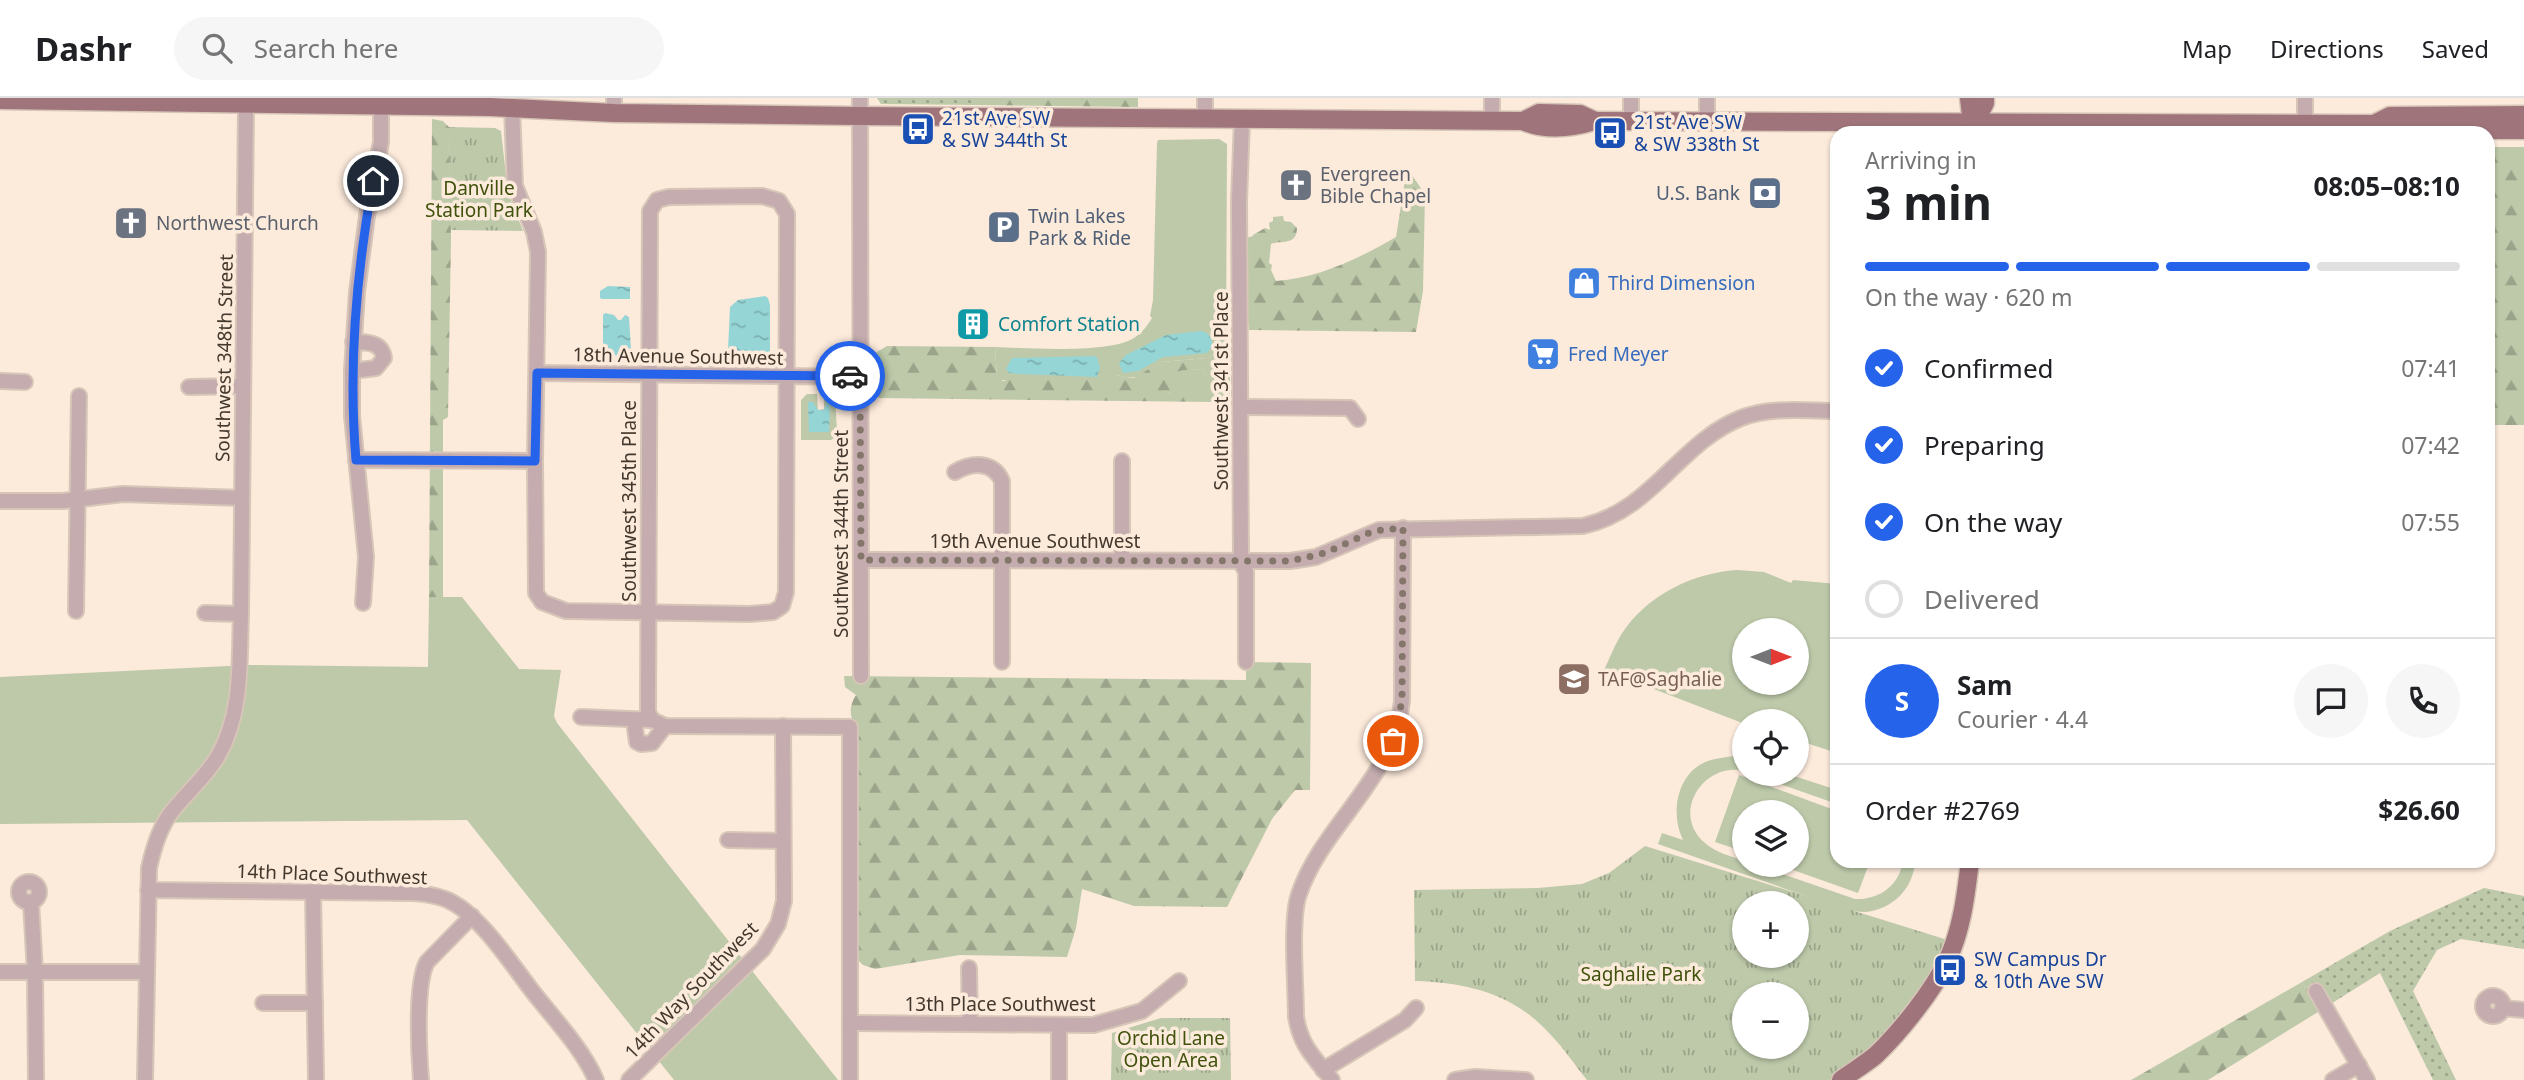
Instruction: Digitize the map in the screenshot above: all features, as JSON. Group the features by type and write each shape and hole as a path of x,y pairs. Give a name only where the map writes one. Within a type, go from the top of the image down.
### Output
{"main road":[{"path":"1969,98 1973,126"},
{"path":"1974,126 1985,98"},
{"path":"0,100 381,106 454,102 512,107 614,105 859,116 1523,121 1535,126 1577,127 1595,121 1859,126"},
{"path":"2374,124 2390,116 2524,115"},
{"path":"2172,126 2379,126"},
{"path":"2495,130 2524,130"},
{"path":"1841,1080 1876,1054 1917,1009 1933,985 1954,942 1969,868"}],"street":[{"name":"Southwest 344th Street","path":"860,98 861,676"},
{"path":"1205,98 1205,119"},
{"path":"1492,98 1492,121"},
{"path":"1631,98 1632,121"},
{"path":"1707,98 1707,122"},
{"path":"2305,98 2305,124"},
{"name":"Southwest 348th Street","path":"145,1080 148,890 154,847 169,815 217,758 227,738 238,692 246,103"},
{"path":"363,604 366,557 356,460 353,342 367,216 381,142 381,106"},
{"path":"512,107 514,186 534,232 538,251 535,461 536,593 539,600 566,611 749,614 780,609 785,602 786,592 786,376"},
{"name":"Southwest 341st Place","path":"1242,120 1241,562 1246,572 1246,662"},
{"name":"Southwest 345th Place","path":"652,722 648,712 648,374 650,211 657,200 675,196 762,196 779,201 787,214 786,376"},
{"path":"352,370 376,368 384,358 382,349 377,345 353,342"},
{"name":"18th Avenue Southwest","path":"537,373 860,377"},
{"path":"0,381 25,382"},
{"path":"189,387 243,386"},
{"path":"76,611 79,396"},
{"path":"1241,407 1350,408 1358,419"},
{"name":"19th Avenue Southwest","path":"861,560 1122,559 1241,562 1308,559 1373,531 1403,528 1583,526 1599,523 1625,510 1705,439 1731,422 1752,414 1769,412 1830,411"},
{"path":"356,460 535,461"},
{"path":"1122,461 1122,559"},
{"path":"955,472 970,466 986,465 995,470 1003,485 1002,662"},
{"path":"0,501 78,500 123,494 242,498"},
{"path":"1403,528 1403,688 1397,729 1383,762 1314,863 1296,904 1296,1017 1299,1036 1327,1075 1405,1020 1416,1008"},
{"path":"205,614 241,614"},
{"path":"581,717 652,722 850,727 850,1080"},
{"name":"14th Way Southwest","path":"629,1080 769,942 778,924 784,901 783,726"},
{"path":"728,840 783,841"},
{"name":"14th Place Southwest","path":"148,890 424,893 454,903 472,916 577,1048 596,1080"},
{"path":"313,891 316,1079"},
{"path":"31,902 36,1080"},
{"path":"421,1080 420,991 423,970 472,916"},
{"path":"970,968 970,1024"},
{"path":"0,972 145,972"},
{"name":"13th Place Southwest","path":"850,1023 1093,1025 1142,1011 1179,981"},
{"path":"2316,990 2367,1080"},
{"path":"263,1003 315,1003"},
{"path":"2502,1008 2524,1010"},
{"path":"1059,1026 1059,1080"},
{"path":"2333,1080 2359,1065"},
{"path":"1455,1080 1493,1077 1527,1080"}],"green space":[{"path":"877,98 977,98 977,105 881,104"},
{"path":"977,98 1138,98 1138,107 977,105"},
{"path":"432,119 443,121 449,127 451,237 448,417 443,420 443,597 429,597"},
{"name":"Danville Station Park","path":"449,127 495,128 501,131 508,193 523,231 450,230"},
{"path":"1219,139 1227,144 1226,350 1207,358 1161,362 1137,377 1125,378 1118,375 1111,380 999,380 995,347 1087,348 1122,343 1142,332 1152,318 1158,140"},
{"path":"2495,147 2524,147 2524,425 2495,425"},
{"path":"1407,168 1425,194 1423,291 1416,332 1253,330 1253,235 1265,228 1270,230 1269,223 1273,221 1273,217 1283,216 1284,221 1291,222 1297,228 1291,240 1271,244 1269,263 1276,281 1308,276 1354,259 1396,237"},
{"path":"1253,236 1253,330 1249,330 1246,238"},
{"path":"887,346 995,347 997,377 1003,381 1110,380 1118,375 1134,378 1161,362 1207,358 1226,350 1228,357 1225,381 1211,385 1203,369 1182,371 1172,375 1172,392 1152,395 1208,395 1214,402 879,398 875,393 875,353"},
{"path":"1203,369 1212,385 1225,381 1230,370 1230,402 1142,395 1172,392 1172,375 1176,371"},
{"path":"807,394 817,394 818,410 824,409 824,394 835,398 837,430 831,440 801,440 801,400"},
{"path":"1737,570 1764,572 1791,583 1793,580 1830,583 1830,751 1809,744 1809,709 1732,709 1732,719 1604,670 1621,635 1643,608 1688,581"},
{"path":"429,597 462,597 519,669 561,670 554,716 557,723 838,1080 674,1080 467,820 0,824 0,677 249,665 428,667"},
{"path":"1246,662 1311,663 1310,790 1295,790 1272,819 1227,907 1134,906 1082,889 1076,928 1067,957 960,955 875,969 863,965 857,959 856,729 851,712 856,695 845,687 844,676 1246,680"},
{"path":"1732,756 1732,770 1716,774 1696,792 1691,805 1691,818 1695,831 1705,843 1732,857 1732,870 1658,844 1662,833 1683,840 1677,817 1679,793 1691,772 1700,765"},
{"path":"1809,781 1830,788 1830,802 1786,786 1809,786"},
{"path":"1735,786 1769,786 1807,800 1732,800 1732,848 1715,842"},
{"path":"1809,801 1830,808 1830,868 1867,868 1858,893 1809,876"},
{"name":"Saghalie Park","path":"1645,846 1732,873 1732,877 1745,877 1790,891 1732,891 1732,968 1809,968 1809,897 1954,942 1933,985 1841,1080 1587,1080 1554,1038 1520,1008 1504,999 1471,988 1415,981 1414,890 1538,888 1582,884 1609,873"},
{"path":"1901,868 1914,868 1911,880 1900,896 1875,910 1862,912 1843,909 1809,897 1809,891 1792,891 1752,877 1791,877 1855,899 1864,899 1886,890 1897,878"},
{"path":"2484,888 2524,896 2524,949 2461,939 2437,950 2413,991 2456,1080 2433,1080 2380,973 2318,1012 2302,982 2390,931"},
{"path":"2302,982 2318,1012 2208,1080 2131,1080"},
{"name":"Orchid Lane Open Area","path":"1161,1018 1230,1018 1231,1080 1111,1080 1112,1033"}],"water":[{"path":"608,286 630,287 630,299 600,298 600,291"},
{"path":"765,296 770,305 770,355 732,354 728,350 730,307 738,300"},
{"path":"605,313 614,315 618,320 625,315 629,317 631,350 625,356 609,355 603,349"},
{"path":"1201,331 1208,334 1212,340 1207,353 1163,357 1138,371 1123,373 1119,363 1126,355 1166,335"},
{"path":"1097,357 1100,368 1097,377 1020,374 1009,373 1006,369 1012,358"},
{"path":"827,401 830,403 829,432 809,432 808,402 813,402 818,410 824,410"}],"way so far":[{"path":"850,376 860,377 861,560 1290,561 1308,559 1334,550 1373,531 1403,528 1402,708 1393,741"}],"place":[{"name":"21st Ave SW & SW 344th St","path":"918,129"},
{"name":"21st Ave SW & SW 338th St","path":"1610,133"},
{"name":"Evergreen Bible Chapel","path":"1296,185"},
{"name":"U.S. Bank","path":"1765,193"},
{"name":"Northwest Church","path":"131,223"},
{"name":"Twin Lakes Park & Ride","path":"1004,227"},
{"name":"Third Dimension","path":"1584,283"},
{"name":"Comfort Station","path":"973,324"},
{"name":"Fred Meyer","path":"1543,354"},
{"name":"TAF@Saghalie","path":"1574,679"},
{"name":"SW Campus Dr & 10th Ave SW","path":"1950,970"}],"route":[{"path":"373,181 357,292 353,342 352,416 356,460 535,461 537,373 850,376"}]}
